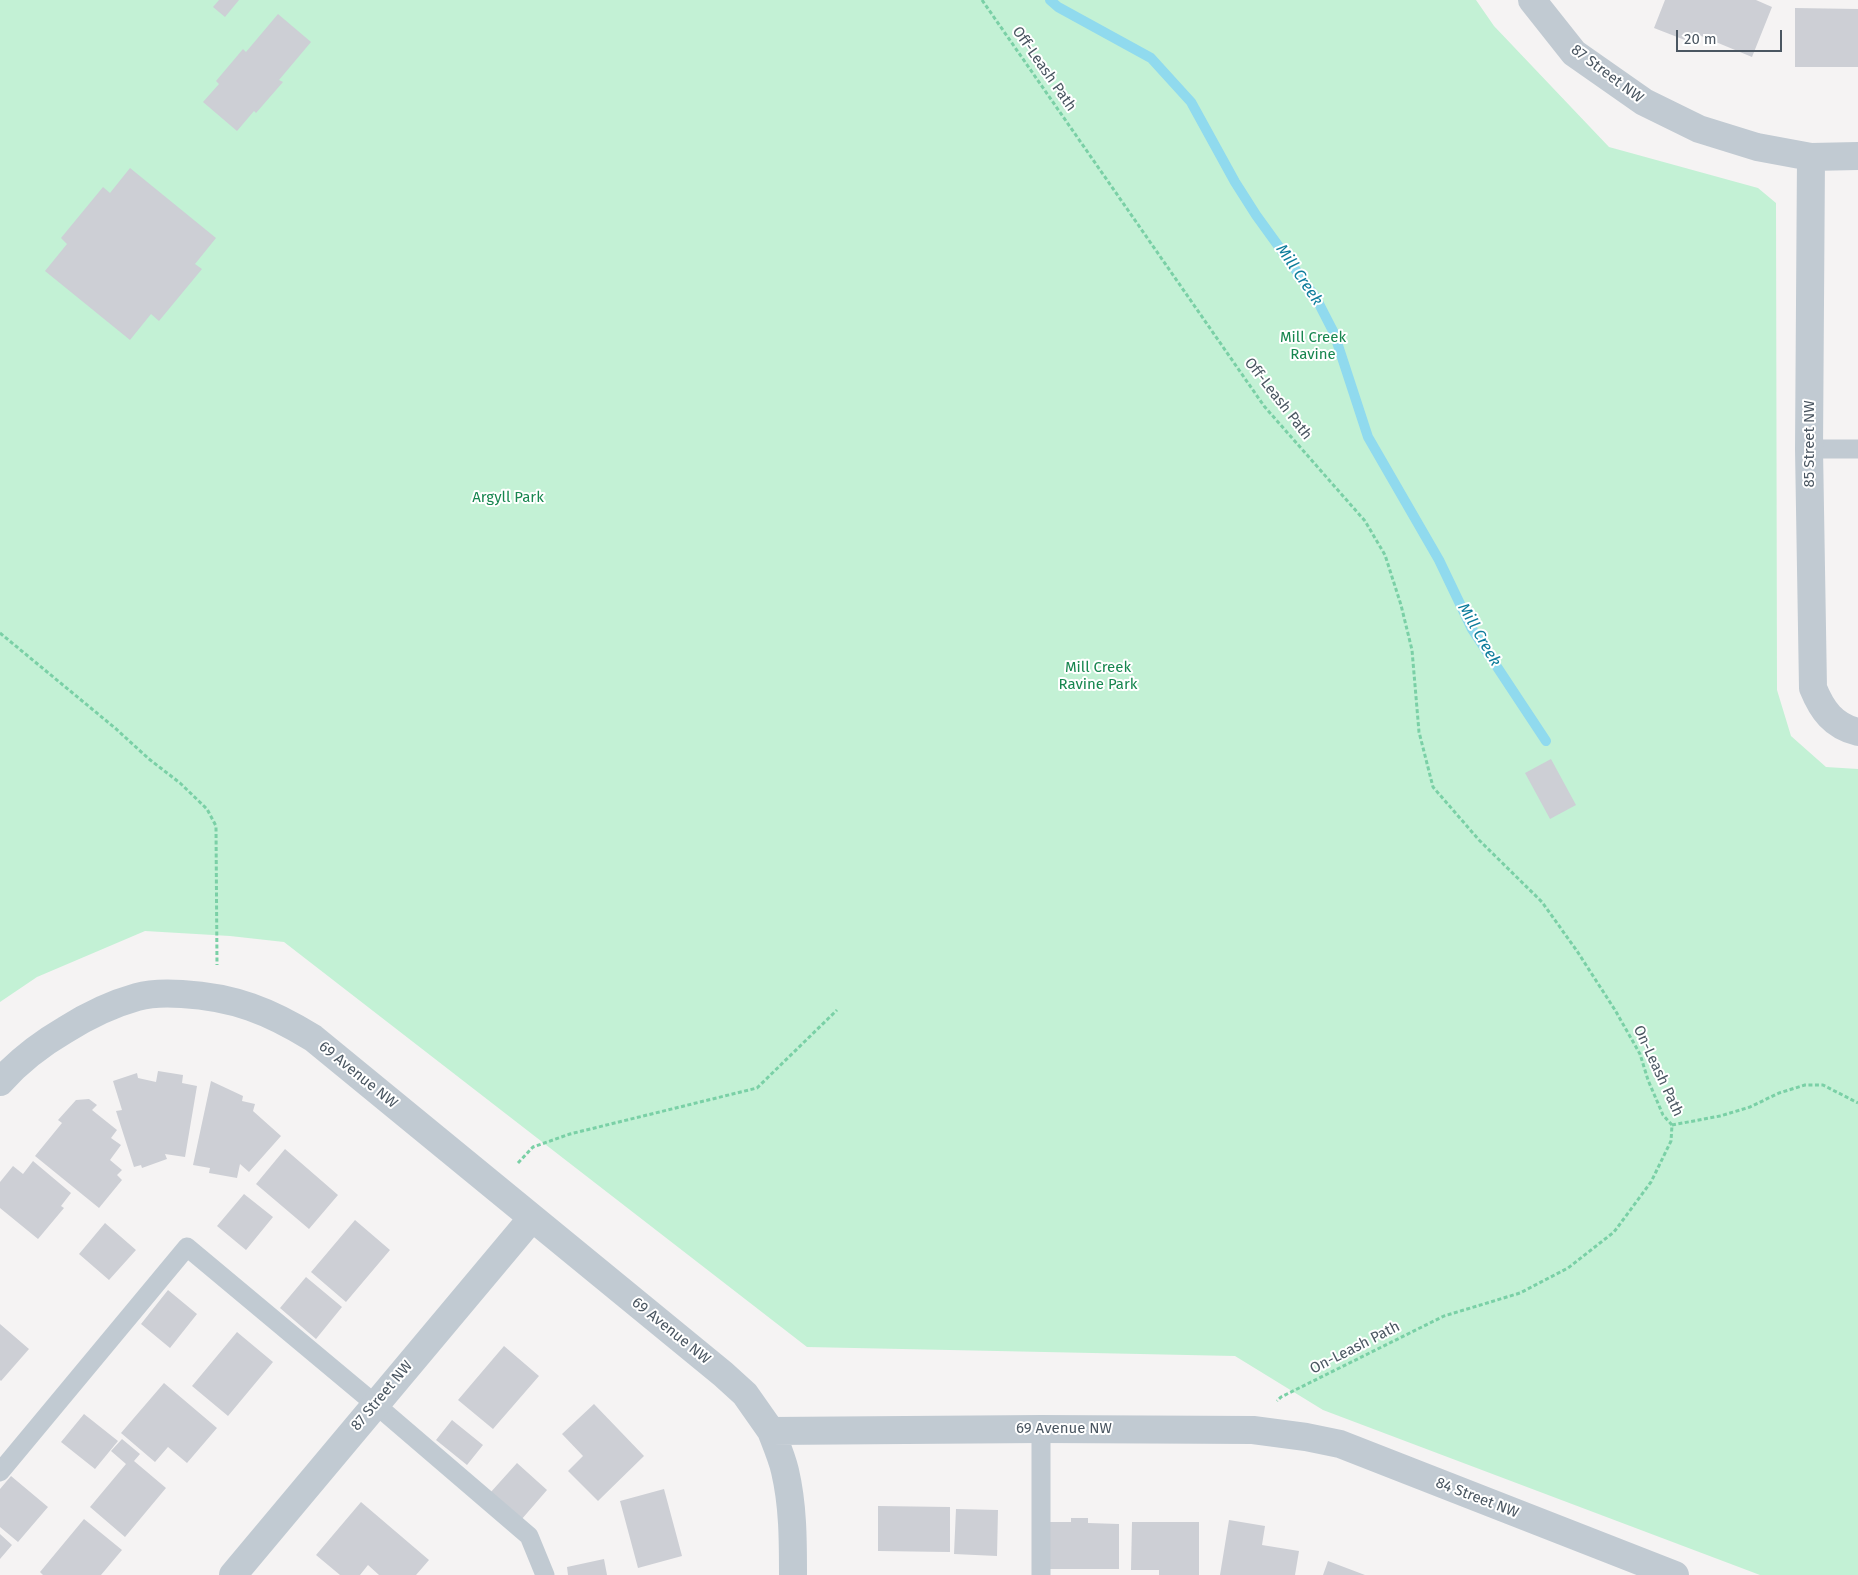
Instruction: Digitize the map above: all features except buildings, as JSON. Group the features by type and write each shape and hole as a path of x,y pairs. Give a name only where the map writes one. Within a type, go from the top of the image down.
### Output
{"street":[{"name":"87 Street NW","path":"1532,0 1574,53 1644,102 1698,129 1758,147 1811,157 1858,156"},
{"name":"85 Street NW","path":"1811,157 1809,449 1813,688 1820,706 1847,728"},
{"name":"69 Avenue NW","path":"0,1082 24,1058 64,1030 108,1007 138,996 169,993 216,997 260,1009 288,1022 313,1038 723,1374 745,1394 771,1431 1041,1429 1253,1430 1276,1433"},
{"name":"87 Street NW","path":"233,1575 532,1218"},
{"path":"771,1431 785,1469 790,1498 793,1531 793,1575"},
{"name":"84 Street NW","path":"1276,1433 1340,1444 1675,1575"}],"lane":[{"path":"1809,449 1858,449"},
{"path":"0,1472 187,1247 529,1536 546,1575"},
{"path":"1041,1429 1041,1575"}],"path":[{"name":"Off-Leash Path","path":"982,0 1264,406 1365,521 1385,554 1401,605 1412,650 1419,732 1432,787 1479,840"},
{"path":"0,633 180,783 207,809 216,826 217,965"},
{"name":"On-Leash Path","path":"1276,1433 1271,1406 1281,1397 1444,1316 1520,1293 1568,1268 1614,1232 1651,1182 1671,1141 1672,1126 1664,1116 1648,1080 1640,1054 1578,951 1542,902 1479,840"},
{"path":"518,1163 533,1147 570,1134 757,1088 837,1010"},
{"path":"1672,1126 1720,1116 1750,1107 1779,1093 1805,1085 1823,1085 1858,1104"}],"green space":[{"name":"Mill Creek Ravine Park","path":"0,0 1476,0 1494,26 1609,147 1758,188 1776,203 1777,690 1791,736 1826,767 1858,769 1858,1575 1760,1575 1323,1410 1235,1356 807,1347 284,942 230,936 145,931 37,977 0,1002"}],"waterway":[{"name":"Mill Creek","path":"1050,0 1058,7 1151,58 1191,102 1235,182 1256,215 1316,298 1334,333 1368,437 1439,560 1472,629 1546,741"}],"park label":[{"name":"Mill Creek Ravine","path":"1313,346"},
{"name":"Argyll Park","path":"508,498"}]}
